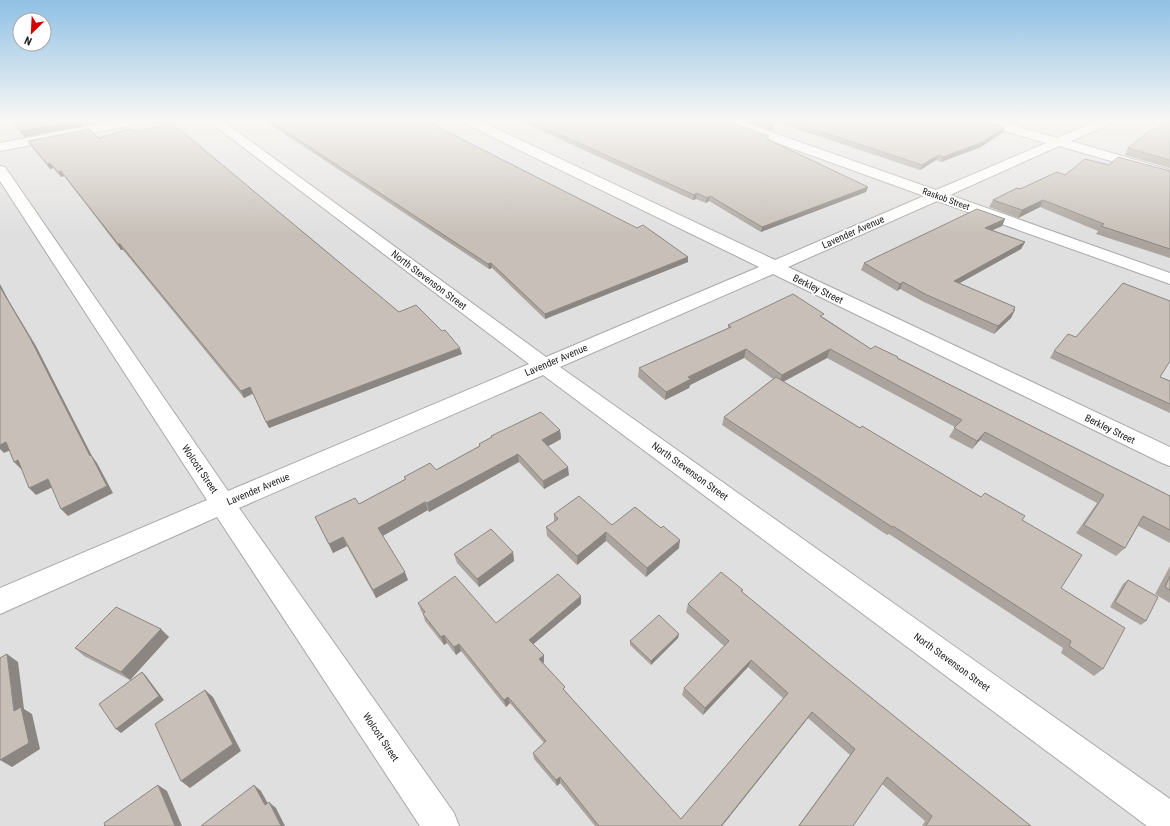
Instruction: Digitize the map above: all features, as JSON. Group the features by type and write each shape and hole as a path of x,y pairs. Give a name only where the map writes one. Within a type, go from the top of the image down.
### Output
{"street":[{"name":"North Stevenson Street","path":"264,158 544,365 1170,821"},
{"name":"Berkley Street","path":"546,158 1170,457"},
{"name":"Raskob Street","path":"831,158 1170,279"},
{"name":"Lavender Avenue","path":"0,601 1022,158"},
{"path":"1112,158 1170,174"},
{"name":"Wolcott Street","path":"0,170 245,539 442,826"}],"shaded area":[{"path":"0,158 1170,158 1170,826 0,826"}],"building":[{"path":"42,158 213,158 399,312 416,305 442,331 445,330 460,348 266,422 250,387 241,391 120,244 118,244 61,171 58,172 50,163 47,164"},
{"path":"326,158 498,158 637,228 643,225 688,257 545,314 491,263 488,264"},
{"path":"611,158 806,158 868,187 762,227 710,196 707,198 697,193 694,195"},
{"path":"899,158 934,158 922,165"},
{"path":"1117,158 1120,158 1170,171 1170,249 1101,226 1104,224 1043,200 1022,210 993,200 1017,188 1020,189 1057,172 1065,175 1085,159 1109,165"},
{"path":"1161,158 1170,158 1170,160"},
{"path":"977,209 1005,219 985,228 1025,242 954,281 1015,307 1013,310 1015,310 998,326 927,295 903,282 900,284 864,263"},
{"path":"1123,283 1170,301 1170,361 1160,377 1170,381 1170,404 1054,351 1068,334 1076,337"},
{"path":"0,287 30,338 90,456 91,455 107,486 61,509 48,479 29,488 18,460 14,462 6,442 0,445"},
{"path":"793,294 824,314 820,316 871,349 875,346 898,357 897,358 1170,496 1170,530 1143,516 1125,548 1084,525 1104,495 985,432 977,441 954,428 962,420 830,349 782,375 746,349 688,377 691,379 666,392 639,368 731,327 728,325"},
{"path":"776,377 860,428 862,426 981,497 985,493 1025,516 1022,520 1082,555 1061,588 1125,628 1103,669 1069,646 1071,641 893,526 892,527 724,417"},
{"path":"541,412 560,430 542,440 568,467 543,481 518,454 378,528 405,572 373,590 343,537 329,544 315,517 355,498 359,504 406,479 404,477 430,463 436,470 480,446 479,444 492,437 491,436"},
{"path":"579,496 612,525 635,507 661,528 663,526 680,540 647,568 606,532 577,556 546,527 558,519 554,514"},
{"path":"491,529 513,552 477,579 454,554"},
{"path":"721,572 743,590 741,591 833,667 1031,826 926,826 932,816 887,777 853,826 799,826 855,749 812,712 721,826 599,826 560,777 556,780 533,753 546,741 508,697 504,700 459,644 454,647 444,635 441,637 423,614 425,612 418,603 455,576 496,623 558,574 581,596 529,640 544,655 539,659 565,687 563,689 681,819 788,693 751,660 705,708 684,688 729,641 688,604"},
{"path":"1170,576 1170,590 1165,587"},
{"path":"1128,580 1158,597 1146,621 1115,602"},
{"path":"116,607 161,629 121,672 75,648"},
{"path":"659,615 679,634 651,661 630,641"},
{"path":"7,654 14,711 21,707 29,743 0,760 0,658"},
{"path":"142,672 159,696 116,729 99,704"},
{"path":"205,690 233,744 181,781 155,724"},
{"path":"158,785 175,826 105,826 104,823"},
{"path":"254,785 265,805 269,802 281,826 201,826"}]}
